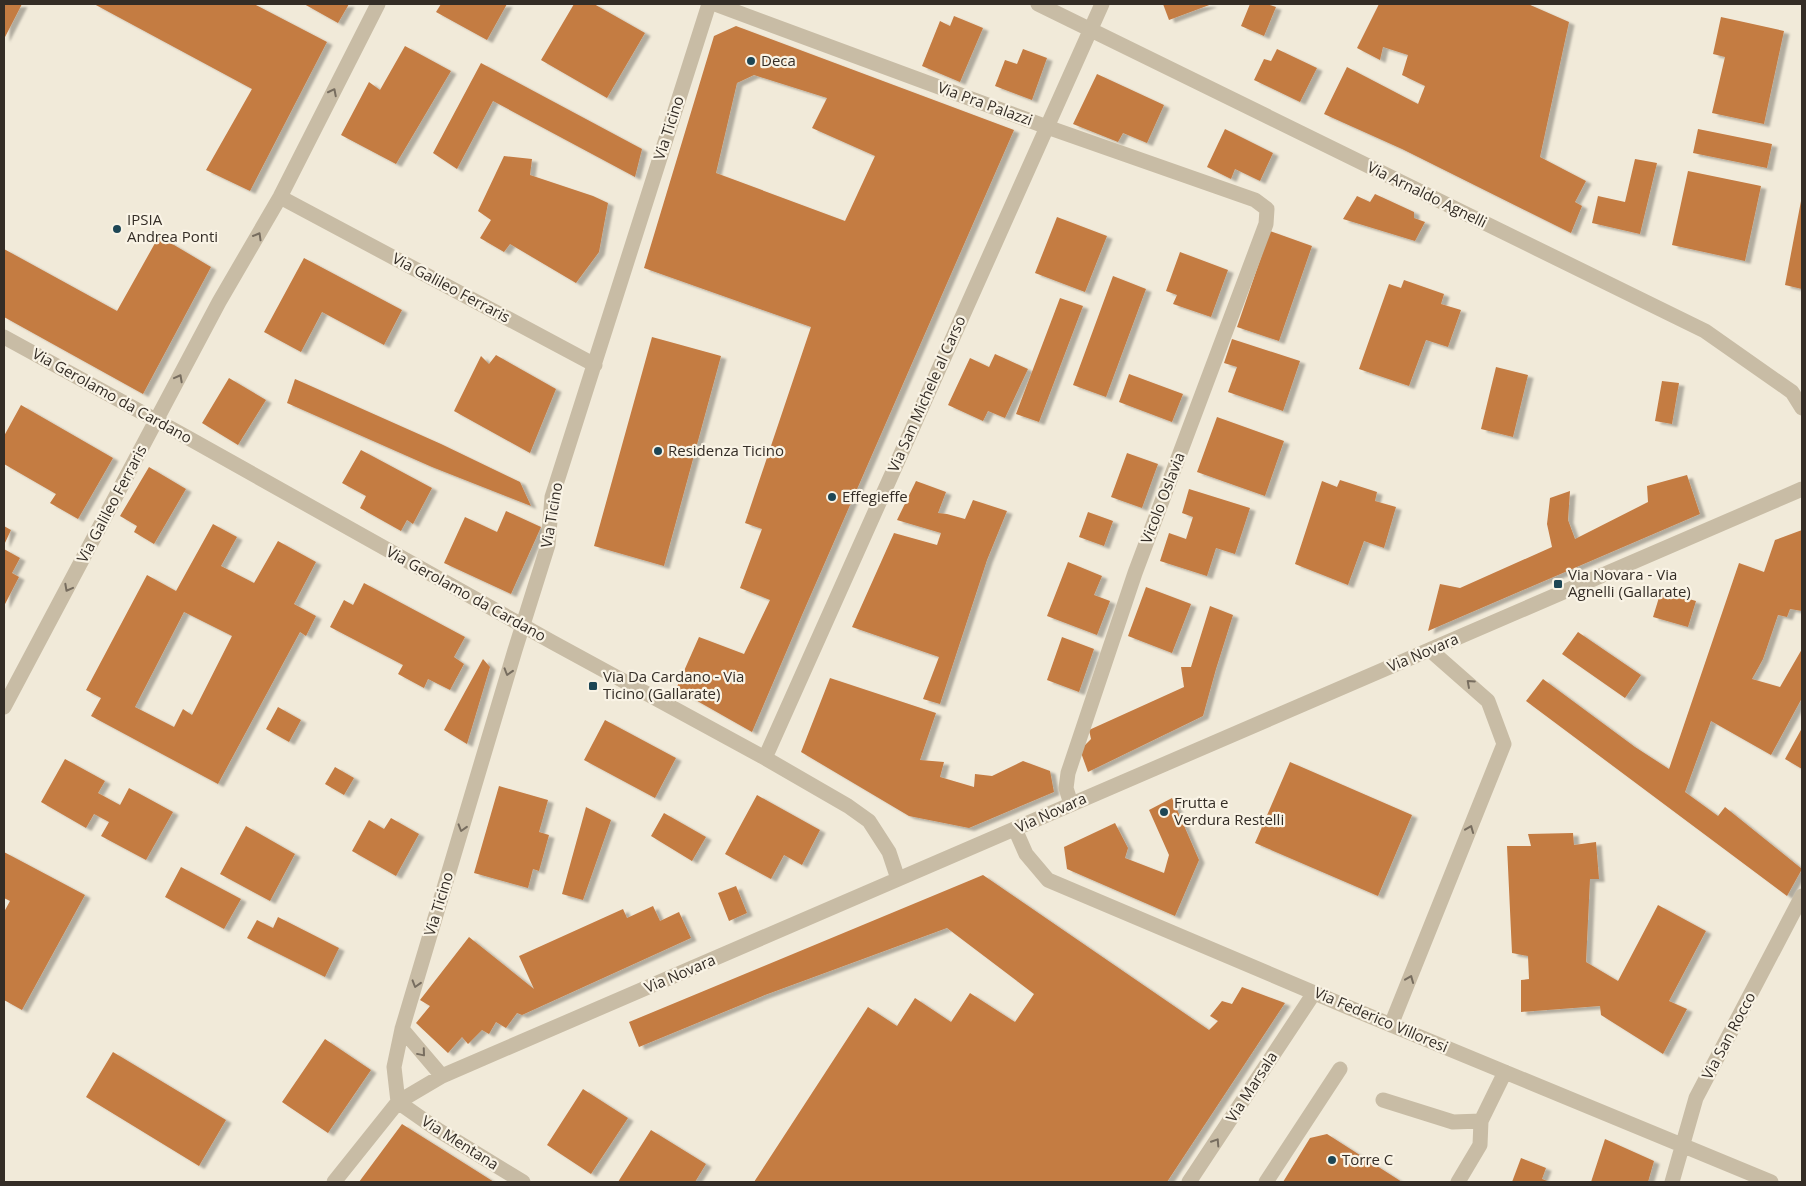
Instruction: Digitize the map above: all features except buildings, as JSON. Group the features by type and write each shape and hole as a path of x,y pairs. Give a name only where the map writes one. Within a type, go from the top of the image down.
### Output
{"street":[{"name":"Via Galileo Ferraris","path":"4,707 219,302 280,197 378,4"},
{"name":"Via Ticino","path":"398,1102 394,1067 402,1029 548,546 552,497 709,4"},
{"name":"Via Pra Palazzi","path":"715,4 1046,127 1256,200"},
{"name":"Via Arnaldo Agnelli","path":"1038,4 1705,331 1792,392 1802,408"},
{"name":"Via San Michele al Carso","path":"765,758 1102,4"},
{"name":"Via Galileo Ferraris","path":"280,197 595,365"},
{"name":"Vicolo Oslavia","path":"1071,804 1066,788 1068,773 1132,582 1266,224 1267,209 1256,200"},
{"name":"Via Gerolamo da Cardano","path":"4,336 765,758 848,806 869,821 889,852 898,879"},
{"name":"Via Novara","path":"334,1182 398,1102 442,1076 1802,489"},
{"path":"1391,1025 1504,744 1488,701 1430,650"},
{"name":"Via Federico Villoresi","path":"1015,829 1026,854 1048,880 1391,1025 1771,1182"},
{"name":"Via San Rocco","path":"1672,1182 1696,1098 1802,896"},
{"name":"Via Marsala","path":"1189,1182 1314,992"},
{"path":"402,1029 442,1076"},
{"path":"1266,1182 1340,1069"},
{"path":"1458,1182 1480,1145 1481,1121 1504,1072"},
{"path":"1383,1100 1453,1122 1481,1121"},
{"name":"Via Mentana","path":"398,1102 438,1130 523,1182"}],"place":[{"name":"Deca","path":"751,61"},
{"name":"IPSIA Andrea Ponti","path":"117,229"},
{"name":"Residenza Ticino","path":"658,451"},
{"name":"Effegieffe","path":"832,497"},
{"name":"Via Novara - Via Agnelli (Gallarate)","path":"1558,584"},
{"name":"Via Da Cardano - Via Ticino (Gallarate)","path":"593,686"},
{"name":"Frutta e Verdura Restelli","path":"1164,812"},
{"name":"Torre C","path":"1332,1160"}]}
